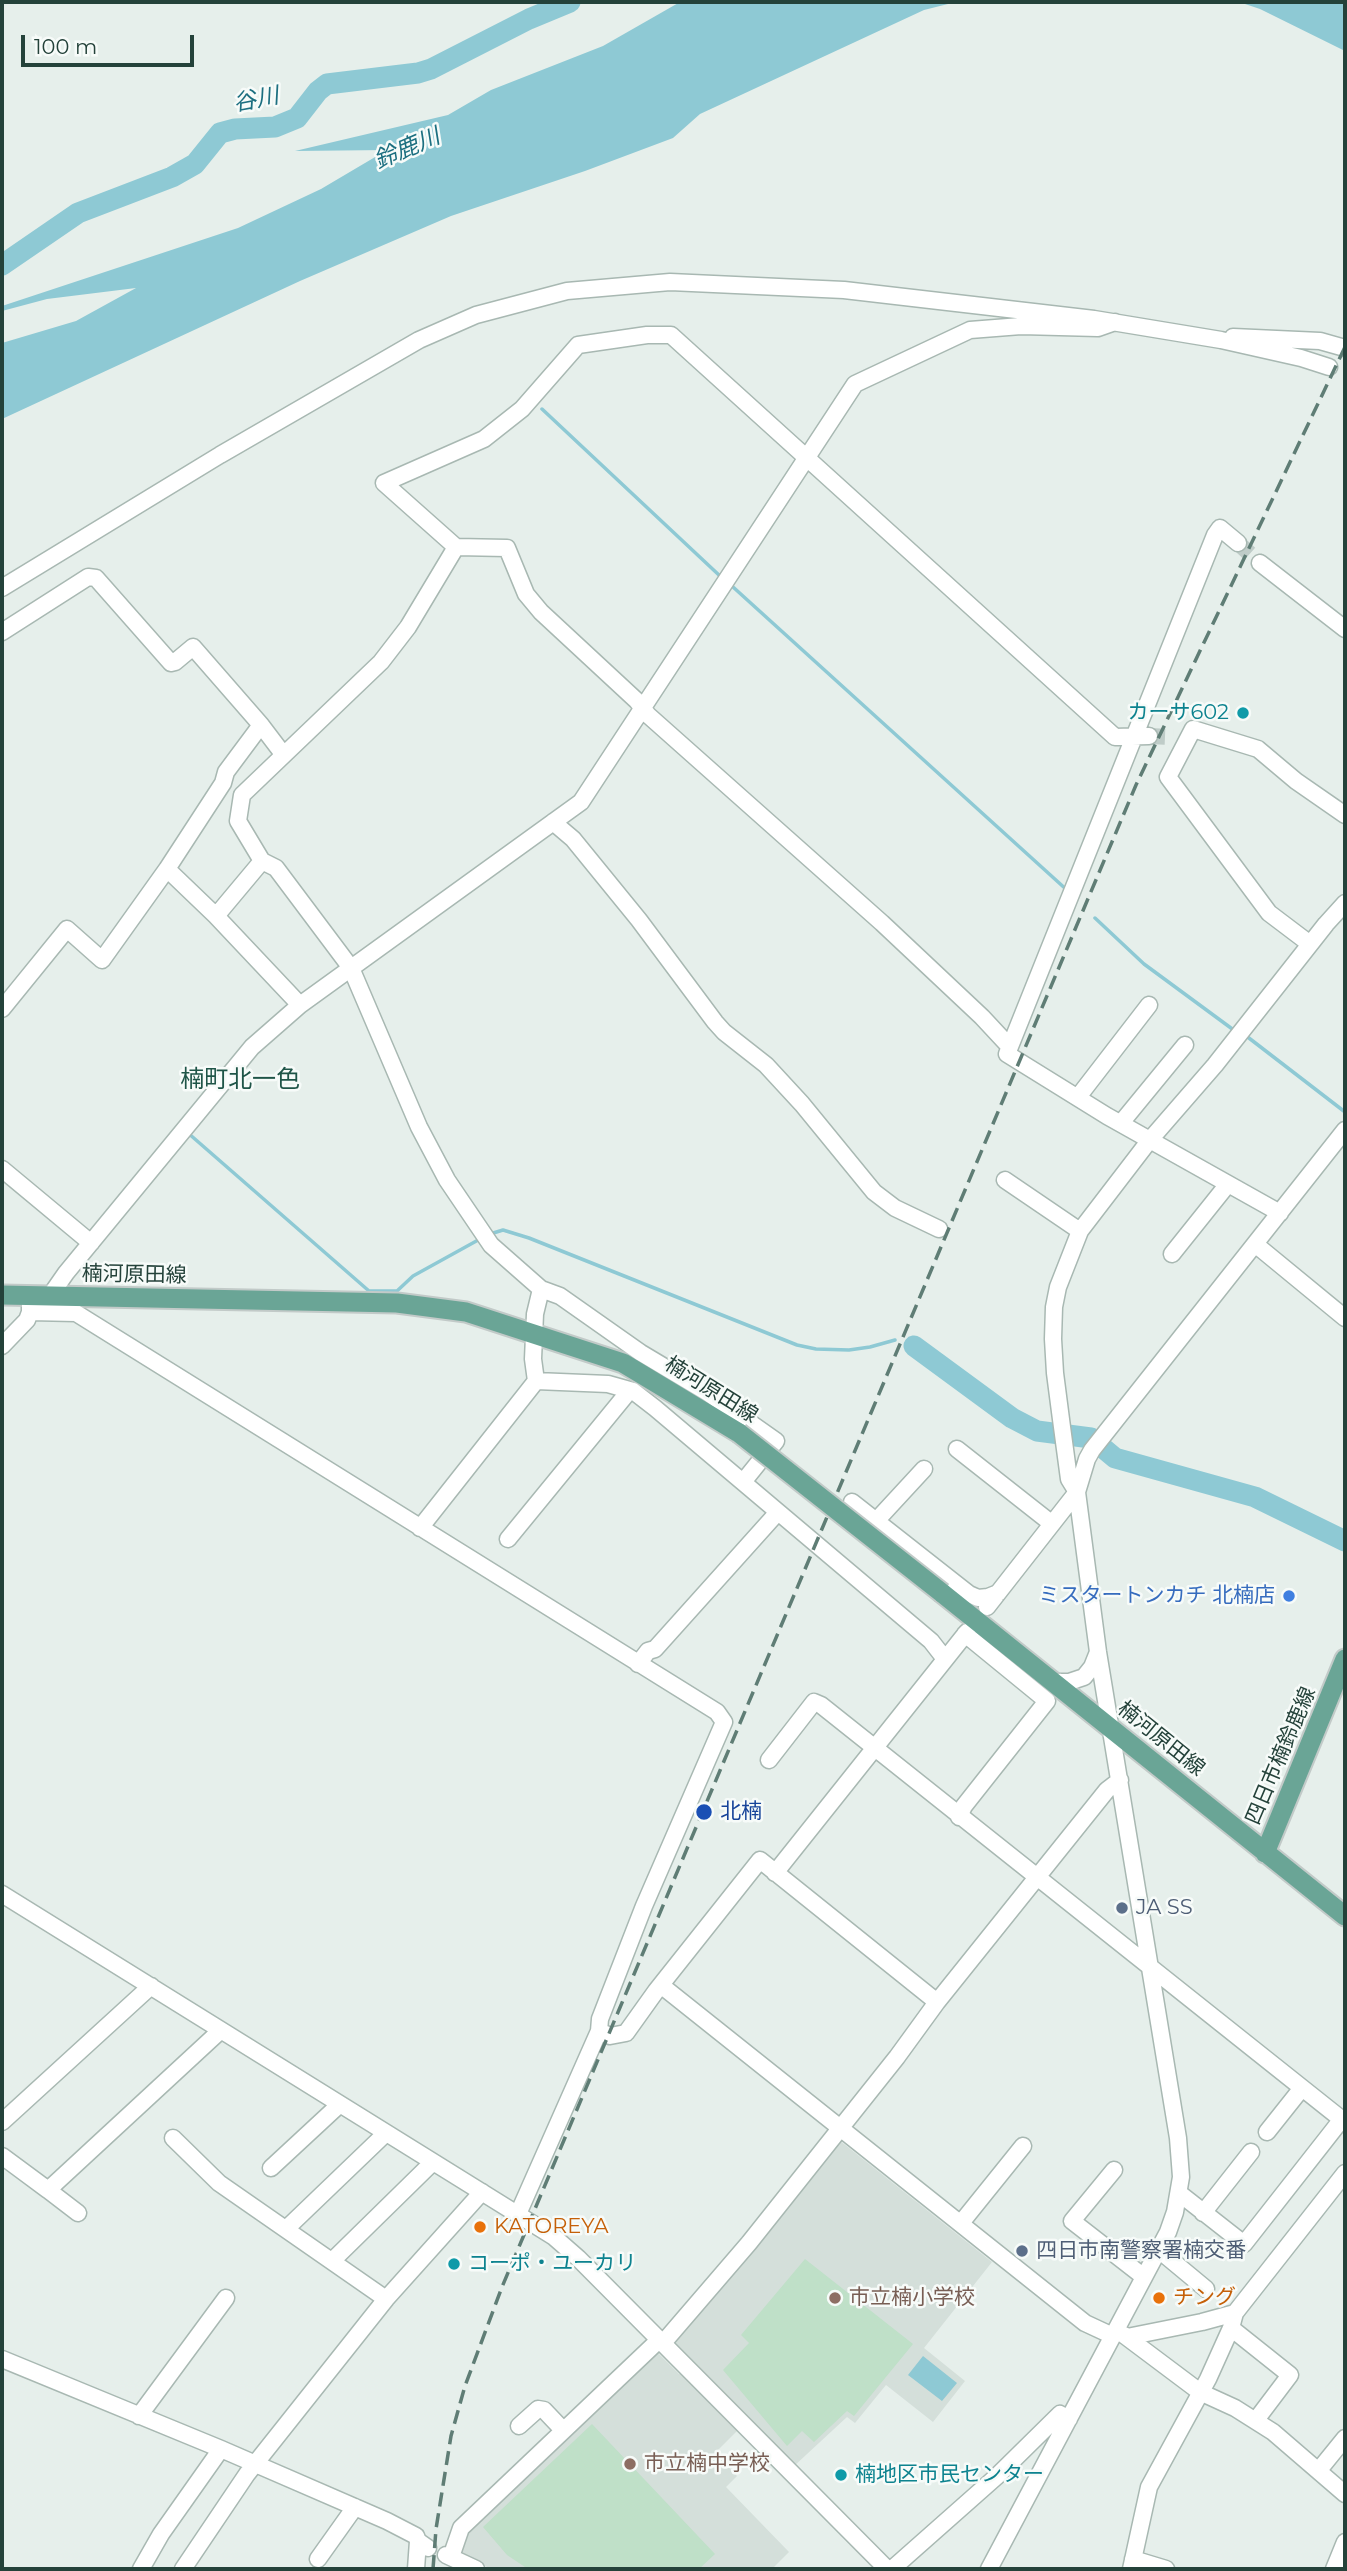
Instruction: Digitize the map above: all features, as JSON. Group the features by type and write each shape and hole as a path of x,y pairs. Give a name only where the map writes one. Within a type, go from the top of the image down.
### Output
{"main road":[{"name":"楠河原田線","path":"2,1295 30,1304 50,1296 397,1303 466,1311 623,1363 739,1433 1111,1727 1265,1853"},
{"name":"四日市楠鈴鹿線","path":"1345,1659 1265,1853 1345,1916"}],"street":[{"path":"2,589 220,456 407,347 476,315 567,292 670,282 869,292 1115,322 1221,340 1329,367"},
{"path":"50,1296 251,1047 300,1005 581,802 855,384 970,330 1001,326 1098,328 1115,322"},
{"path":"1009,1046 882,923 648,715 541,612 526,594 507,548 456,547 384,483 484,439 522,409 578,345 647,335 671,335 1115,737 1142,736"},
{"path":"1221,340 1250,336 1320,341 1345,348"},
{"path":"1238,543 1220,528 1215,535 1142,736 1072,894 1007,1054 1149,1140 1280,1213"},
{"path":"456,547 408,627 381,662 242,795 238,821 262,862 276,868 351,968 419,1127 447,1180 485,1235 521,1273 541,1289 560,1296 641,1353 708,1393 776,1441 743,1482"},
{"path":"1260,563 1345,629"},
{"path":"2,632 89,577 96,578 171,663 193,647 261,724 283,754"},
{"path":"2,1009 67,929 102,960 167,869 223,783 226,772 261,724"},
{"path":"1310,944 1269,913 1168,777 1181,737 1193,729 1258,749 1345,816"},
{"path":"223,783 242,795"},
{"path":"553,822 573,839 639,920 715,1023 766,1065 802,1104 873,1192 895,1208 939,1229"},
{"path":"216,916 262,862"},
{"path":"167,869 216,916 300,1005"},
{"path":"989,2569 1069,2419 1119,2334 1144,2277 1168,2232 1181,2177 1180,2148 1098,1652 1077,1492 1069,1479 1055,1373 1054,1307 1062,1272 1080,1231 1149,1140 1345,903"},
{"path":"1078,1097 1149,1005"},
{"path":"1121,1123 1185,1045"},
{"path":"987,1607 1077,1492 1087,1459 1097,1444 1345,1130"},
{"path":"2,1169 91,1243"},
{"path":"1005,1180 1080,1231"},
{"path":"1172,1254 1228,1184"},
{"path":"1255,1244 1345,1318"},
{"path":"420,1528 536,1381 533,1359 534,1314 541,1289"},
{"path":"2,1346 27,1320 30,1304 76,1313 717,1712 724,1722 644,1906 600,2019 599,2031 519,2214"},
{"path":"536,1381 608,1384 629,1390 655,1408 931,1641 945,1659"},
{"path":"508,1539 629,1390"},
{"path":"957,1449 1052,1523"},
{"path":"876,1521 924,1469"},
{"path":"852,1502 969,1594 978,1598 998,1593"},
{"path":"638,1664 648,1651 655,1649 778,1512"},
{"path":"775,1873 966,1633 1048,1701 964,1806 960,1816"},
{"path":"1052,1682 1069,1682 1084,1677 1098,1652"},
{"path":"769,1760 814,1702 1302,2088 1343,2117 1244,2244 1179,2193"},
{"path":"476,2569 449,2556 461,2528 563,2430 661,2342 749,2243 1037,1877 1107,1790 1120,1780"},
{"path":"599,2031 610,2036 626,2033 760,1860 937,2002"},
{"path":"2,1894 385,2134 519,2214 568,2248 890,2569 996,2477 1060,2414 1069,2419"},
{"path":"2,2122 151,1986"},
{"path":"662,1986 1085,2323 1119,2334 1200,2392 1256,2420 1281,2438 1345,2494"},
{"path":"48,2190 220,2031"},
{"path":"1267,2132 1302,2088"},
{"path":"271,2168 339,2105"},
{"path":"286,2230 385,2134"},
{"path":"173,2138 219,2183 386,2299"},
{"path":"961,2223 1023,2146"},
{"path":"1203,2213 1251,2152"},
{"path":"3,2161 78,2213"},
{"path":"332,2261 433,2162"},
{"path":"1114,2170 1072,2221 1144,2277"},
{"path":"1166,2569 1132,2564 1149,2487 1200,2392 1233,2321 1345,2173"},
{"path":"183,2569 251,2470 386,2299 482,2192"},
{"path":"1159,2250 1206,2289"},
{"path":"139,2416 226,2298"},
{"path":"1119,2334 1202,2322 1233,2321 1290,2375 1256,2420"},
{"path":"3,2362 139,2416 251,2470 355,2507 416,2536 423,2545 416,2569"},
{"path":"519,2426 538,2409 544,2410 563,2430"},
{"path":"1319,2470 1345,2438"},
{"path":"144,2569 162,2534 217,2454"},
{"path":"318,2559 355,2507"},
{"path":"1334,2569 1345,2542"}],"shaded area":[{"name":"市立楠小学校","path":"839,2140 992,2262 924,2348 965,2381 933,2422 886,2385 855,2423 847,2417 793,2467 673,2345 674,2334"},
{"name":"市立楠中学校","path":"654,2349 679,2374 682,2373 738,2430 715,2453 737,2476 726,2487 789,2552 772,2569 491,2569 457,2552 466,2529"}],"green space":[{"path":"805,2259 913,2344 854,2416 847,2411 814,2442 802,2431 787,2446 723,2370 749,2343 741,2335"},
{"path":"592,2424 715,2554 699,2569 528,2569 507,2555 483,2527"}],"water":[{"name":"鈴鹿川","path":"680,2 956,2 924,10 700,114 673,138 451,216 300,281 2,419 2,343 76,321 136,288 47,299 2,311 2,306 238,228 321,189 387,150 295,151 448,115 491,90 603,46"},
{"path":"1239,2 1345,2 1345,51 1260,9"},
{"path":"923,2356 957,2383 942,2401 908,2375"}],"waterway":[{"name":"谷川","path":"2,265 78,213 172,177 195,164 220,133 235,129 275,127 297,118 318,91 327,84 418,73 431,69 529,19 570,2"},
{"path":"542,409 720,576"},
{"path":"733,587 1068,891"},
{"path":"1095,918 1144,964 1235,1031"},
{"path":"1245,1035 1345,1112"},
{"path":"188,1133 369,1291 397,1291 413,1276 480,1239"},
{"path":"490,1234 503,1230 529,1238 797,1345 816,1349 849,1350 895,1340"},
{"path":"914,1346 1012,1418 1037,1431 1091,1438 1115,1458 1255,1497 1345,1541"}],"tunnel":[{"path":"1238,543 1260,563"},
{"path":"1149,736 1173,737"}],"railway":[{"path":"433,2569 436,2529 451,2436 465,2386 502,2287 1136,785 1345,347"}],"place":[{"name":"カーサ602","path":"1243,713"},
{"name":"ミスタートンカチ 北楠店","path":"1289,1596"},
{"name":"北楠","path":"704,1812"},
{"name":"JA SS","path":"1122,1908"},
{"name":"KATOREYA","path":"480,2227"},
{"name":"四日市南警察署楠交番","path":"1022,2251"},
{"name":"コーポ・ユーカリ","path":"454,2264"},
{"name":"市立楠小学校","path":"835,2298"},
{"name":"チング","path":"1159,2298"},
{"name":"市立楠中学校","path":"630,2464"},
{"name":"楠地区市民センター","path":"841,2475"}],"district":[{"name":"楠町北一色","path":"240,1080"}]}
